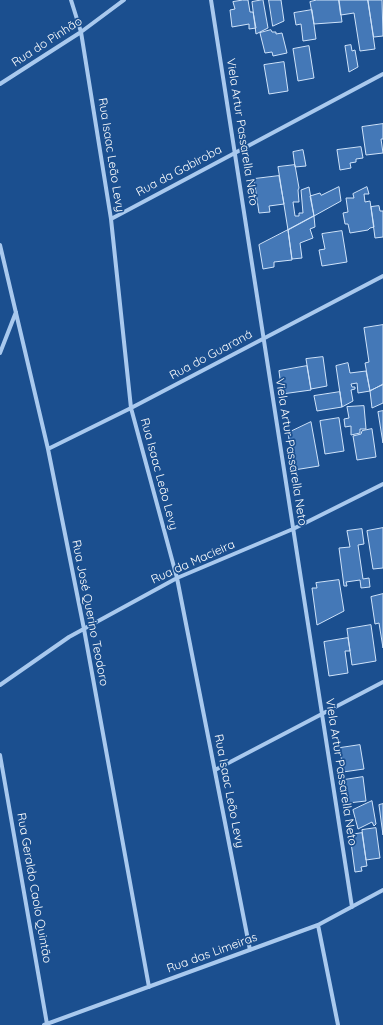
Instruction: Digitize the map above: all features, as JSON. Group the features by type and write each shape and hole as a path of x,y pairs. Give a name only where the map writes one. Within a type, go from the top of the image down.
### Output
{"street":[{"name":"Rua Isaac Leão Levy","path":"71,0 81,32 111,219 131,408 177,578 250,950"},
{"name":"Rua do Pinhão","path":"0,84 81,32 124,0"},
{"name":"Viela Artur Passarella Neto","path":"211,0 352,907"},
{"name":"Rua da Gabiroba","path":"111,219 383,74"},
{"name":"Rua José Querino Teodoro","path":"0,245 48,449 84,629 149,987"},
{"name":"Rua do Guaraná","path":"48,449 131,408 383,276"},
{"path":"0,353 16,311"},
{"name":"Rua da Macieira","path":"0,686 69,637 177,578 293,529 383,484"},
{"path":"214,770 383,682"},
{"name":"Rua Geraldo Caolo Quintão","path":"0,755 46,1024"},
{"name":"Rua das Limeiras","path":"46,1024 318,925 383,890"},
{"path":"318,925 338,1025"}],"building":[{"path":"248,0 250,12 253,12 256,28 249,29 249,24 232,27 230,10 235,9 233,2"},
{"path":"263,0 268,28 256,34 252,2"},
{"path":"269,0 281,0 284,21 273,26"},
{"path":"317,0 339,0 342,22 314,24 310,2"},
{"path":"339,0 368,0 375,49 360,51 354,13 341,15"},
{"path":"368,0 382,0 383,36 374,37"},
{"path":"312,10 316,39 303,41 301,24 296,25 294,13"},
{"path":"271,30 272,32 276,32 276,34 282,33 287,53 273,56 272,52 265,53 260,33"},
{"path":"351,45 352,51 355,50 358,67 349,72 345,46"},
{"path":"309,46 314,78 298,81 293,49"},
{"path":"284,62 288,91 269,94 264,65"},
{"path":"383,124 383,139 381,139 383,153 366,155 362,127"},
{"path":"361,147 363,158 356,159 356,162 350,163 351,168 340,170 337,150"},
{"path":"303,150 306,166 295,167 293,152"},
{"path":"295,165 299,188 299,202 293,202 295,216 299,216 299,213 303,213 301,190 309,187 314,216 288,230 278,167"},
{"path":"279,176 284,204 269,206 270,212 259,213 254,179"},
{"path":"339,187 341,201 314,216 310,196 320,193 321,195"},
{"path":"367,187 369,194 364,194 365,202 370,201 374,227 368,230 350,233 348,224 345,224 343,213 348,212 346,198 354,198 353,194"},
{"path":"379,206 380,211 383,211 383,237 375,238 371,207"},
{"path":"314,216 315,227 310,229 313,238 300,243 302,258 292,259 288,230"},
{"path":"288,230 292,260 274,262 274,267 263,269 259,245"},
{"path":"342,231 347,262 322,266 319,250 325,249 322,234"},
{"path":"383,325 383,384 370,391 365,363 369,362 364,328"},
{"path":"323,357 327,386 311,389 306,359"},
{"path":"348,363 350,373 366,371 370,391 358,393 357,383 351,384 352,387 355,387 355,389 351,390 353,401 342,407 336,366"},
{"path":"307,366 311,390 282,394 279,371"},
{"path":"383,385 383,403 372,408 370,391"},
{"path":"340,392 342,407 317,411 314,396"},
{"path":"364,406 366,429 360,429 360,433 351,435 351,426 345,427 344,419 349,418 347,407"},
{"path":"383,411 383,443 378,412"},
{"path":"339,418 344,451 325,454 320,421"},
{"path":"311,422 319,466 294,470 288,433"},
{"path":"372,429 376,457 357,460 353,436 361,434 362,431"},
{"path":"383,528 383,568 373,569 367,531"},
{"path":"362,529 364,544 358,545 363,579 369,578 370,587 361,588 360,580 346,582 347,586 344,586 339,548 350,547 347,531"},
{"path":"339,580 344,611 317,625 312,588 317,588 316,583"},
{"path":"383,594 383,648 379,623 375,624 371,597"},
{"path":"371,625 376,661 352,665 347,629"},
{"path":"348,638 350,651 345,651 348,673 329,676 324,642"},
{"path":"360,745 364,769 343,772 340,748"},
{"path":"363,777 366,801 348,803 344,780"},
{"path":"372,801 376,824 374,826 372,822 358,829 353,810"},
{"path":"383,804 383,835 379,805"},
{"path":"376,828 380,858 366,860 362,830"},
{"path":"362,833 367,866 361,867 362,871 355,872 350,835"}]}
